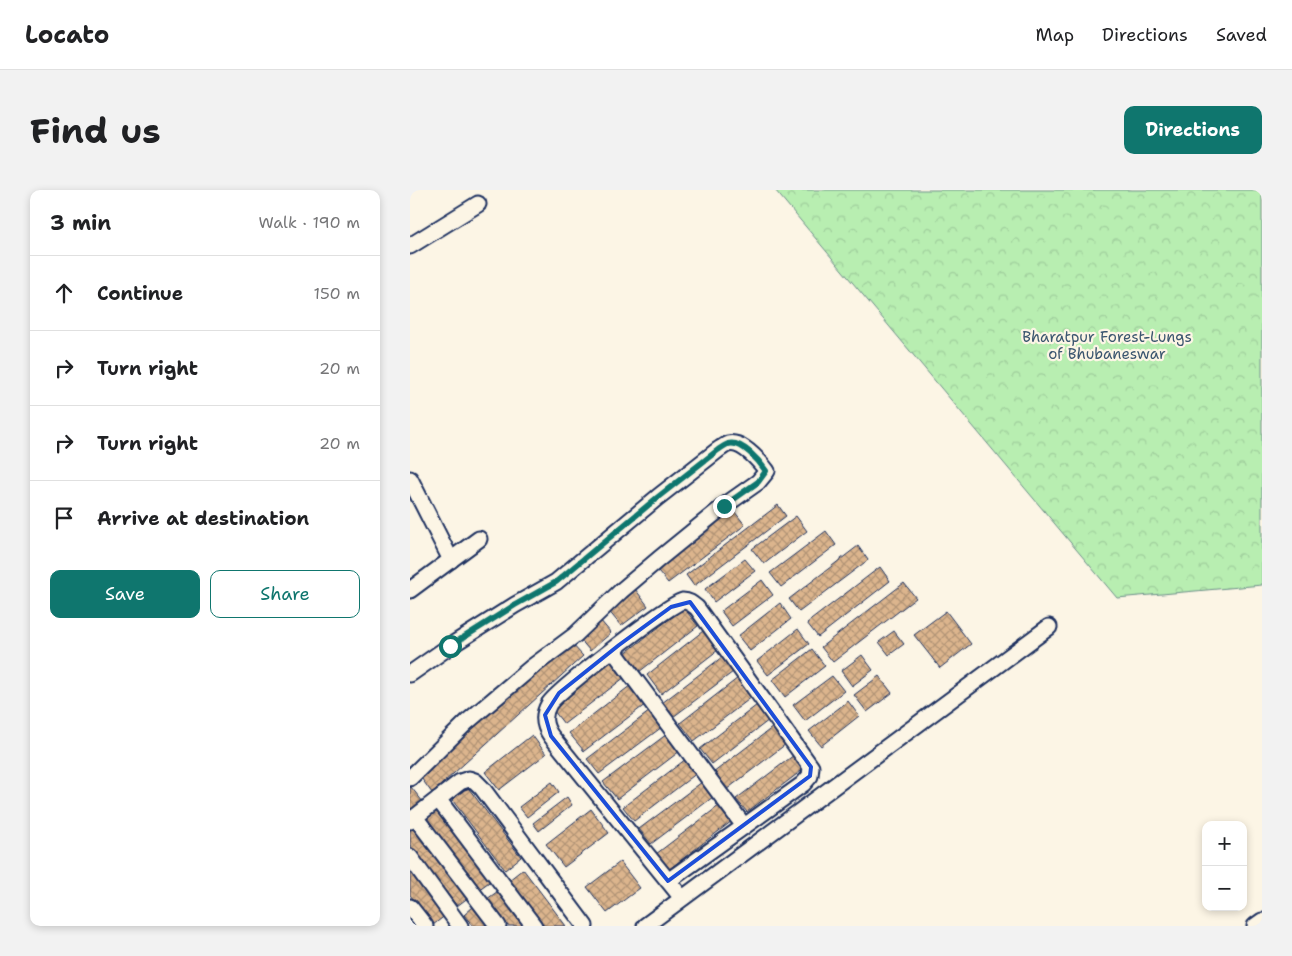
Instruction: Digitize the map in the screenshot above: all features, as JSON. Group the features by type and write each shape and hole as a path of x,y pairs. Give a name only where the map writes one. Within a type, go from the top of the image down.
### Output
{"street":[{"path":"410,246 478,204"},
{"path":"410,674 515,605 556,582 658,497 728,444 736,444 756,457 766,471 758,482 724,506 660,558 575,635 532,667 467,722 410,776"},
{"path":"410,478 451,560"},
{"path":"410,590 479,539"},
{"path":"668,881 803,784 810,776 811,767 697,608 690,602 682,601 613,650 559,693 549,704 545,715 545,727 550,736 668,881 682,898"},
{"path":"645,926 1049,626"},
{"path":"613,650 744,826"},
{"path":"498,926 412,819 460,782 469,779 475,781 482,788 585,926"},
{"path":"438,798 534,926"},
{"path":"410,857 460,926"},
{"path":"410,907 425,926"},
{"path":"1254,926 1262,921"}],"highlighted area":[{"path":"690,602 811,767 810,776 668,881 551,736 545,715 559,693 619,645 671,607"}],"green space":[{"name":"Bharatpur Forest-Lungs of Bhubaneswar","path":"775,190 1262,190 1262,585 1117,598"}],"building":[{"path":"778,505 786,516 694,586 686,575"},
{"path":"731,507 745,525 668,583 654,566"},
{"path":"796,516 807,531 764,564 752,549"},
{"path":"826,531 836,545 781,587 770,573"},
{"path":"858,546 868,560 799,612 789,599"},
{"path":"745,559 755,571 714,602 705,589"},
{"path":"880,567 890,581 818,637 807,623"},
{"path":"762,580 773,595 732,626 721,611"},
{"path":"904,583 916,598 833,662 821,647"},
{"path":"635,589 648,606 621,626 608,610"},
{"path":"780,603 791,619 750,651 738,636"},
{"path":"684,608 698,626 639,672 625,653"},
{"path":"946,611 971,644 940,668 914,635"},
{"path":"600,620 611,633 590,651 579,638"},
{"path":"798,629 809,644 768,675 757,661"},
{"path":"703,631 718,650 661,694 647,675"},
{"path":"894,631 904,644 889,655 879,642"},
{"path":"571,643 583,656 432,793 419,775"},
{"path":"812,649 825,666 785,697 772,680"},
{"path":"862,655 873,670 852,686 841,671"},
{"path":"722,657 733,672 673,717 662,703"},
{"path":"612,659 625,677 564,724 550,706"},
{"path":"832,676 844,691 805,721 793,705"},
{"path":"879,676 892,693 867,712 854,695"},
{"path":"738,678 752,697 694,741 680,723"},
{"path":"631,685 646,704 584,751 569,733"},
{"path":"848,701 859,716 821,746 809,731"},
{"path":"757,705 769,720 712,764 700,749"},
{"path":"650,711 662,727 599,774 587,759"},
{"path":"773,727 786,744 726,790 713,773"},
{"path":"667,734 680,751 617,799 603,782"},
{"path":"532,735 546,754 499,790 485,772"},
{"path":"794,755 805,768 747,812 736,799"},
{"path":"686,759 697,773 634,821 623,807"},
{"path":"552,782 559,792 527,817 519,807"},
{"path":"702,782 713,797 651,844 639,829"},
{"path":"466,785 521,857 505,870 450,797"},
{"path":"410,788 423,802 410,812"},
{"path":"567,797 572,805 539,831 533,823"},
{"path":"720,805 732,821 668,870 656,854"},
{"path":"437,808 492,880 478,890 423,818"},
{"path":"591,809 609,833 564,867 546,844"},
{"path":"413,824 469,897 457,906 410,845 410,826"},
{"path":"620,862 640,888 607,913 587,887"},
{"path":"410,868 446,915 433,925 410,895"},
{"path":"523,869 566,926 544,926 509,880"},
{"path":"501,889 529,926 508,926 487,899"},
{"path":"474,906 489,926 473,926 464,915"}],"route":[{"path":"450,646 515,605 556,582 718,450 728,444 736,444 756,457 766,471 758,482 724,506"}]}
